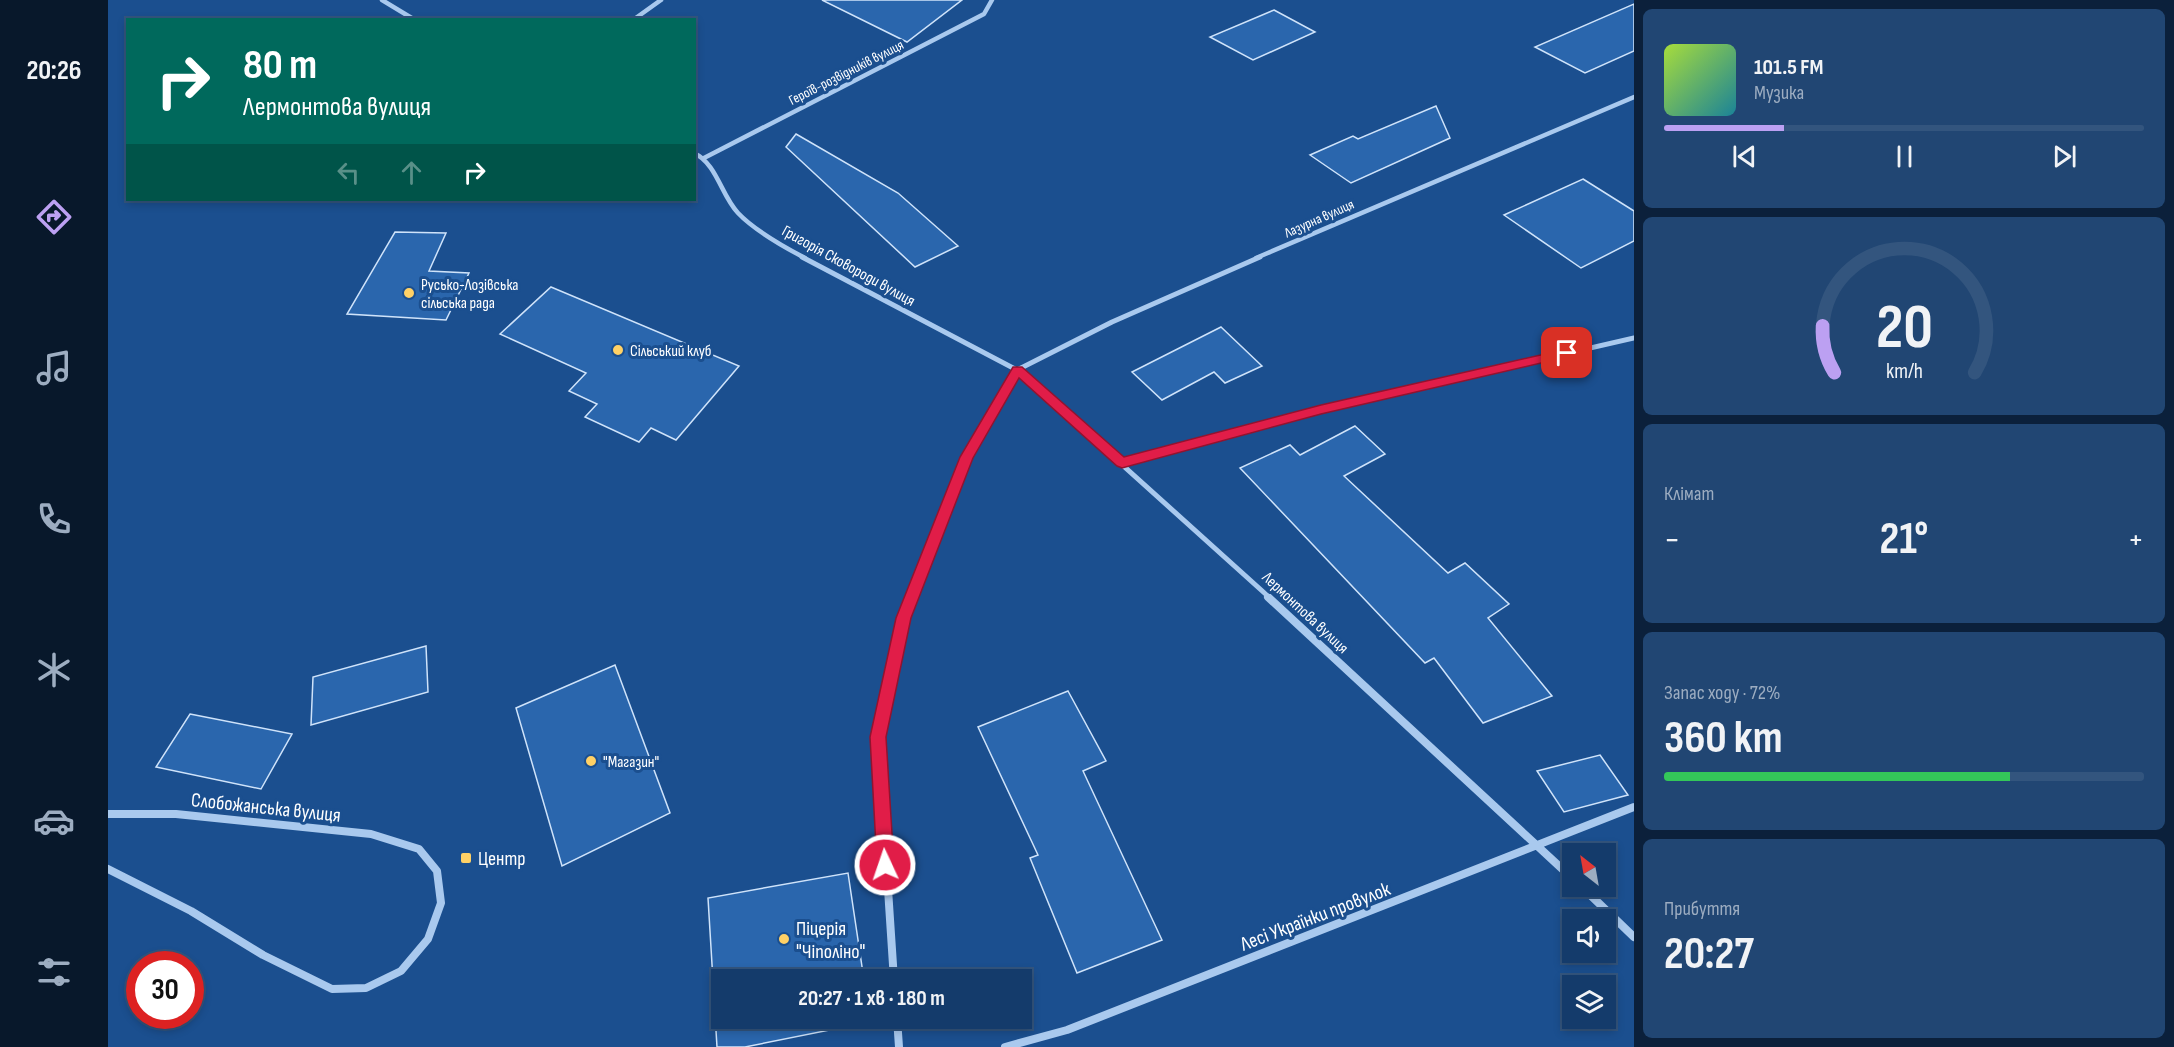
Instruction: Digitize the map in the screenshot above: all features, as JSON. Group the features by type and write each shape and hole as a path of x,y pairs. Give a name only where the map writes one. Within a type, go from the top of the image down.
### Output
{"street":[{"path":"382,0 412,18"},
{"path":"636,18 661,0"},
{"name":"Героїв-розвідників вулиця","path":"704,158 984,14 992,0"},
{"name":"Лазурна вулиця","path":"1017,370 1166,298 1450,173 1634,97"},
{"path":"696,154 704,158"},
{"name":"Григорія Сковороди вулиця","path":"704,158 738,213 782,246 1017,370"},
{"path":"1122,462 1321,410 1634,338"},
{"path":"893,969 878,737 904,618 967,457 1017,370"},
{"name":"Лермонтова вулиця","path":"1017,370 1122,462 1562,869"},
{"name":"Лесі Українки провулок","path":"1005,1047 1067,1030 1634,807"},
{"name":"Слобожанська вулиця","path":"108,814 176,814 371,834 419,849 437,871 441,903 428,939 401,970 366,988 332,989 263,955 190,911 108,869"},
{"path":"1592,897 1634,937"},
{"path":"898,1029 899,1047"}],"building":[{"path":"822,0 962,0 907,42"},
{"path":"1634,4 1634,51 1585,73 1535,47"},
{"path":"1274,10 1315,32 1253,60 1210,37"},
{"path":"1436,106 1450,138 1351,183 1310,155 1353,136 1358,139"},
{"path":"796,134 898,193 958,246 915,267 786,147"},
{"path":"1583,179 1634,211 1634,241 1581,268 1504,215"},
{"name":"Русько-Лозівська сільська рада","path":"395,232 446,233 429,271 469,273 446,320 347,314"},
{"name":"Сільський клуб","path":"551,287 739,366 676,440 651,428 639,442 585,417 597,404 569,391 586,373 500,334"},
{"path":"1221,327 1262,366 1225,383 1214,372 1162,400 1132,372"},
{"path":"1355,426 1385,454 1344,476 1448,573 1465,563 1509,604 1488,618 1552,696 1483,723 1434,658 1425,663 1240,468 1290,445 1300,455"},
{"path":"426,646 428,692 311,725 313,677"},
{"name":"\"Магазин\"","path":"615,665 670,813 562,866 516,708"},
{"path":"1068,691 1106,761 1083,771 1162,940 1077,973 1030,858 1038,855 978,727"},
{"path":"190,714 292,734 261,789 156,767"},
{"path":"1600,755 1628,795 1564,812 1537,771"},
{"name":"Піцерія \"Чіполіно\"","path":"848,873 862,969 712,969 708,898"},
{"name":"Піцерія \"Чіполіно\"","path":"716,1029 835,1029 745,1047 717,1047"}],"place":[{"name":"Русько-Лозівська сільська рада","path":"409,293"},
{"name":"Сільський клуб","path":"618,350"},
{"name":"\"Магазин\"","path":"591,761"},
{"name":"Центр","path":"466,858"},
{"name":"Піцерія \"Чіполіно\"","path":"784,939"}],"route":[{"path":"885,865 878,737 904,618 967,457 1017,370 1122,462 1321,410 1567,353"}]}
